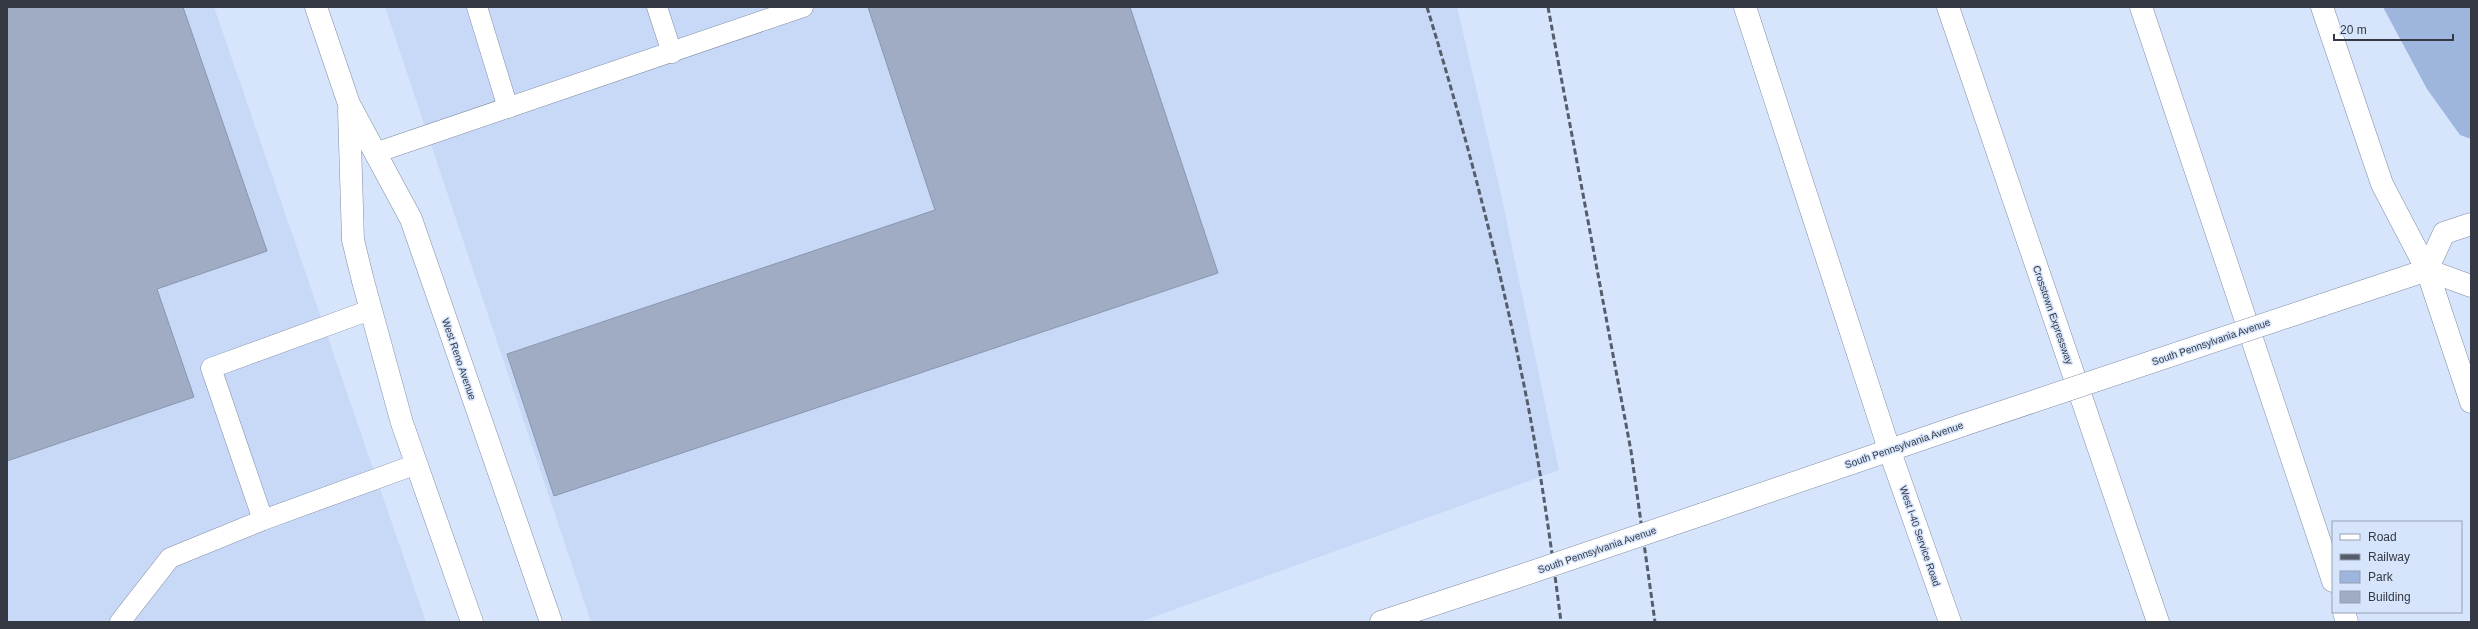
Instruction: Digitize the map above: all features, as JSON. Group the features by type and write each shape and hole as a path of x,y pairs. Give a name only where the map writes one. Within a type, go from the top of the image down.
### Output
{"main road":[{"name":"West Reno Avenue","path":"316,7 349,104 411,219 551,622"},
{"name":"West I-40 Service Road","path":"1745,7 1889,449 1950,622"},
{"name":"Crosstown Expressway","path":"1948,7 2158,622"},
{"path":"2141,7 2332,578"},
{"path":"2322,7 2382,184 2427,270 2471,402"},
{"name":"West Reno Avenue","path":"349,104 353,240 370,310 417,464 472,622"},
{"path":"2427,270 2444,233 2471,224"},
{"name":"South Pennsylvania Avenue","path":"1381,622 1703,514 1889,449 2427,270"},
{"path":"2427,270 2471,286"}],"lane":[{"path":"477,7 508,108"},
{"path":"657,7 672,53"},
{"path":"375,153 672,53 803,7"},
{"path":"263,520 211,368 370,310"},
{"path":"120,622 170,558 263,520 417,464"}],"shaded area":[{"path":"7,7 214,7 426,622 7,622"},
{"path":"385,7 1457,7 1500,190 1559,470 1140,622 591,622"}],"green space":[{"path":"2383,7 2471,7 2471,139 2460,135 2427,89"}],"building":[{"path":"7,7 183,7 267,251 157,289 194,397 7,461"},
{"path":"868,7 1130,7 1218,273 554,496 507,354 935,210"}],"railway":[{"path":"1427,7 1478,185 1500,275 1538,461 1561,622"},
{"path":"1548,7 1631,451 1655,622"}]}
